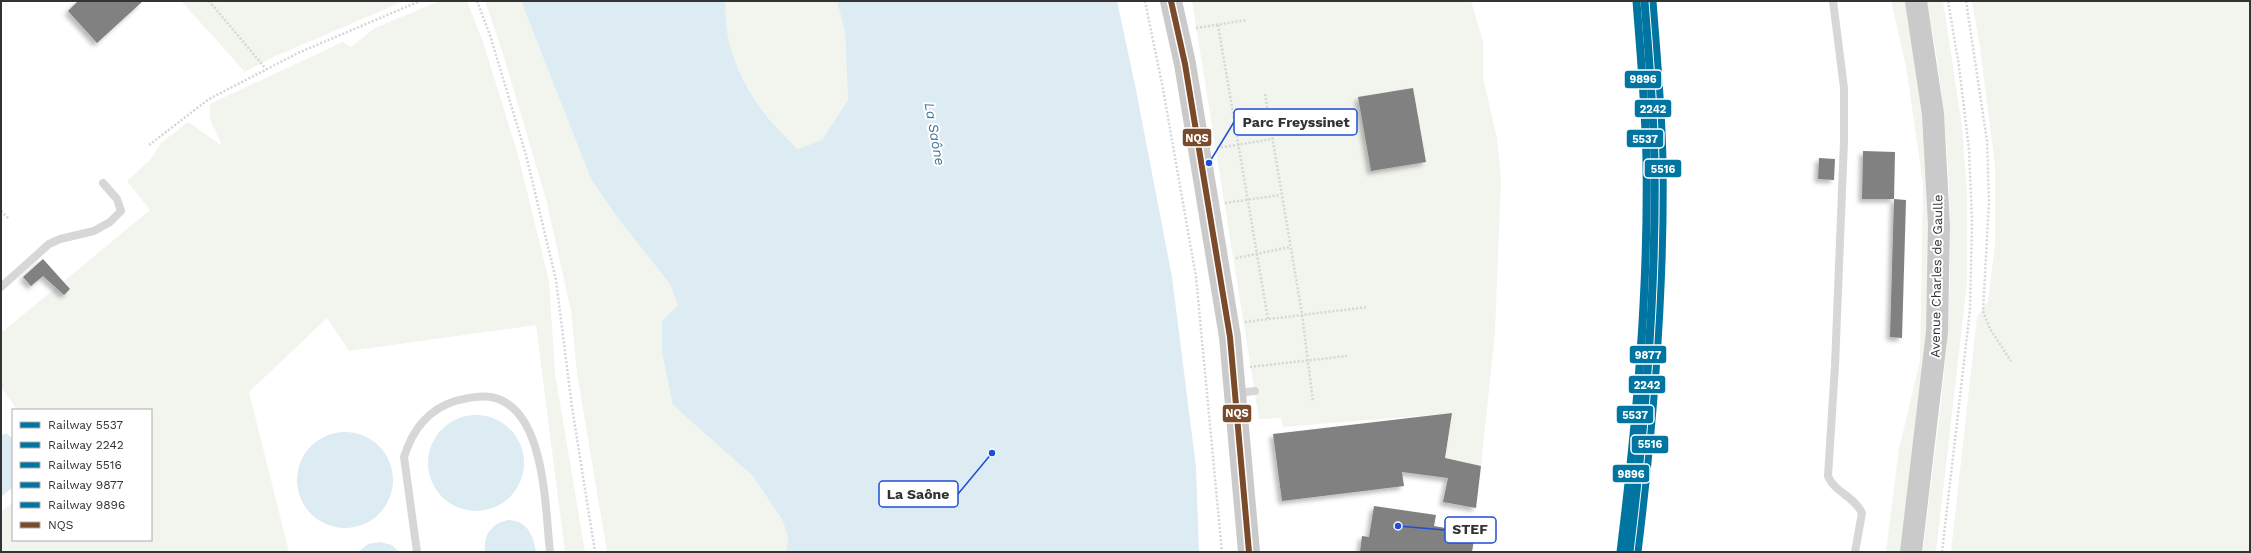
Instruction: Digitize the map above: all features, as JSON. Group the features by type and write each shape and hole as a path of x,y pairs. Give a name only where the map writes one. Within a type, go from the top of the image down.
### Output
{"main road":[{"path":"1171,1 1186,64 1230,337 1246,392 1249,552"},
{"name":"Avenue Charles de Gaulle","path":"1911,552 1937,332 1939,225 1933,114 1916,1"}],"lane":[{"path":"1832,1 1844,88 1844,141 1835,366 1828,476 1830,483 1859,507 1862,518 1856,552"},
{"path":"1,287 48,244 60,239 94,231 110,222 121,211 117,199 103,183"},
{"path":"418,552 404,457 409,443 417,427 427,416 445,404 477,396 491,397 504,402 520,415 528,426 539,454 550,552"}],"path":[{"path":"209,1 266,69"},
{"path":"149,145 209,99 298,53 420,1"},
{"path":"477,1 490,35 526,155 556,280 572,408 595,552"},
{"path":"1145,1 1186,210 1196,277 1222,552"},
{"path":"1942,552 1970,310 1972,222 1969,149 1959,66 1948,1"},
{"path":"1966,1 1987,141 1989,202 1983,310 1990,329 2011,361"},
{"path":"1192,29 1247,20"},
{"path":"1218,25 1268,319"},
{"path":"1265,94 1281,182 1280,195 1302,314 1313,402"},
{"path":"1210,150 1273,139"},
{"path":"1186,210 1280,195"},
{"path":"1,211 9,219"},
{"path":"1235,258 1290,247"},
{"path":"1237,323 1368,307"},
{"path":"1243,367 1347,356"}],"shaded area":[{"path":"181,1 404,1 271,58 245,72"},
{"path":"440,1 467,1 484,45 518,155 549,281 555,373 585,552 565,552 536,325 349,351 327,318 249,392 289,552 1,552 1,512 12,503 12,541 152,541 152,409 16,409 1,387 1,333 150,210 127,181 151,159 161,143 188,122 222,146 210,119 210,104 343,42 351,47 375,28"},
{"path":"485,1 521,1 591,179 617,217 670,284 678,305 662,321 727,451 753,476 783,521 788,539 786,552 607,552 577,373 571,311 546,199 503,54"},
{"path":"725,1 837,1 845,32 848,100 822,140 798,149 765,113 740,73 734,58 729,41"},
{"path":"1192,1 1471,1 1483,41 1483,78 1497,138 1501,179 1495,332 1481,466 1445,460 1452,413 1283,427 1281,418 1259,419"},
{"path":"1891,1 1908,1 1930,180 1927,339 1902,552 1886,552 1899,449 1920,361 1923,184 1906,66"},
{"path":"1927,1 1943,1 1962,126 1967,192 1967,283 1936,552 1923,552 1946,354 1949,310 1950,221 1941,88"},
{"path":"1972,1 2250,1 2250,552 1951,552 1977,317 1988,301 1995,245 1995,166 1980,47"}],"water":[{"path":"521,1 725,1 729,41 740,73 747,87 764,113 798,149 822,140 848,100 845,32 837,1 1117,1 1135,85 1172,277 1196,467 1199,552 786,552 788,539 783,521 753,476 673,405 662,352 662,321 678,305 670,284 617,217 591,179"},
{"path":"476,415 494,419 510,429 520,445 524,463 520,481 510,497 494,507 476,511 458,507 442,497 432,481 428,463 432,445 442,429 458,419"},
{"path":"345,432 363,436 379,446 389,462 393,480 389,498 379,514 363,524 345,528 327,524 311,514 301,498 297,480 301,462 311,446 327,436"},
{"path":"6,433 12,438 12,488 1,497 1,436"},
{"path":"508,520 515,521 525,526 531,535 536,552 485,552 485,541 489,531 497,524"},
{"path":"380,542 392,545 399,552 358,552 368,544"}],"building":[{"path":"78,1 143,1 97,43 68,11"},
{"path":"1413,88 1426,162 1371,171 1358,97"},
{"path":"1863,151 1895,152 1894,199 1862,199"},
{"path":"1819,158 1835,159 1834,180 1818,179"},
{"path":"1894,199 1906,200 1902,338 1890,337"},
{"path":"43,259 70,289 64,295 43,276 31,286 23,277"},
{"path":"1452,413 1445,458 1481,466 1476,508 1443,502 1448,478 1402,472 1404,486 1282,501 1273,434"},
{"path":"1374,506 1436,515 1434,526 1475,533 1472,552 1360,552 1362,536 1369,537"}],"rail line":[{"name":"5537","path":"1620,552 1636,406 1645,259 1646,161 1636,1"},
{"name":"9877","path":"1628,552 1644,406 1653,259 1654,161 1644,1"},
{"name":"2242","path":"1630,552 1645,406 1654,259 1655,161 1645,1"},
{"name":"5516","path":"1638,552 1653,406 1662,259 1663,161 1653,1"},
{"name":"9896","path":"1622,551 1633,453 1641,355 1646,257 1647,159 1637,2"}],"transit line":[{"name":"NQS","path":"1171,1 1185,64 1230,337 1249,552"}],"place":[{"name":"Parc Freyssinet","path":"1209,163"},
{"name":"La Saône","path":"992,453"},
{"name":"STEF","path":"1398,526"}]}
